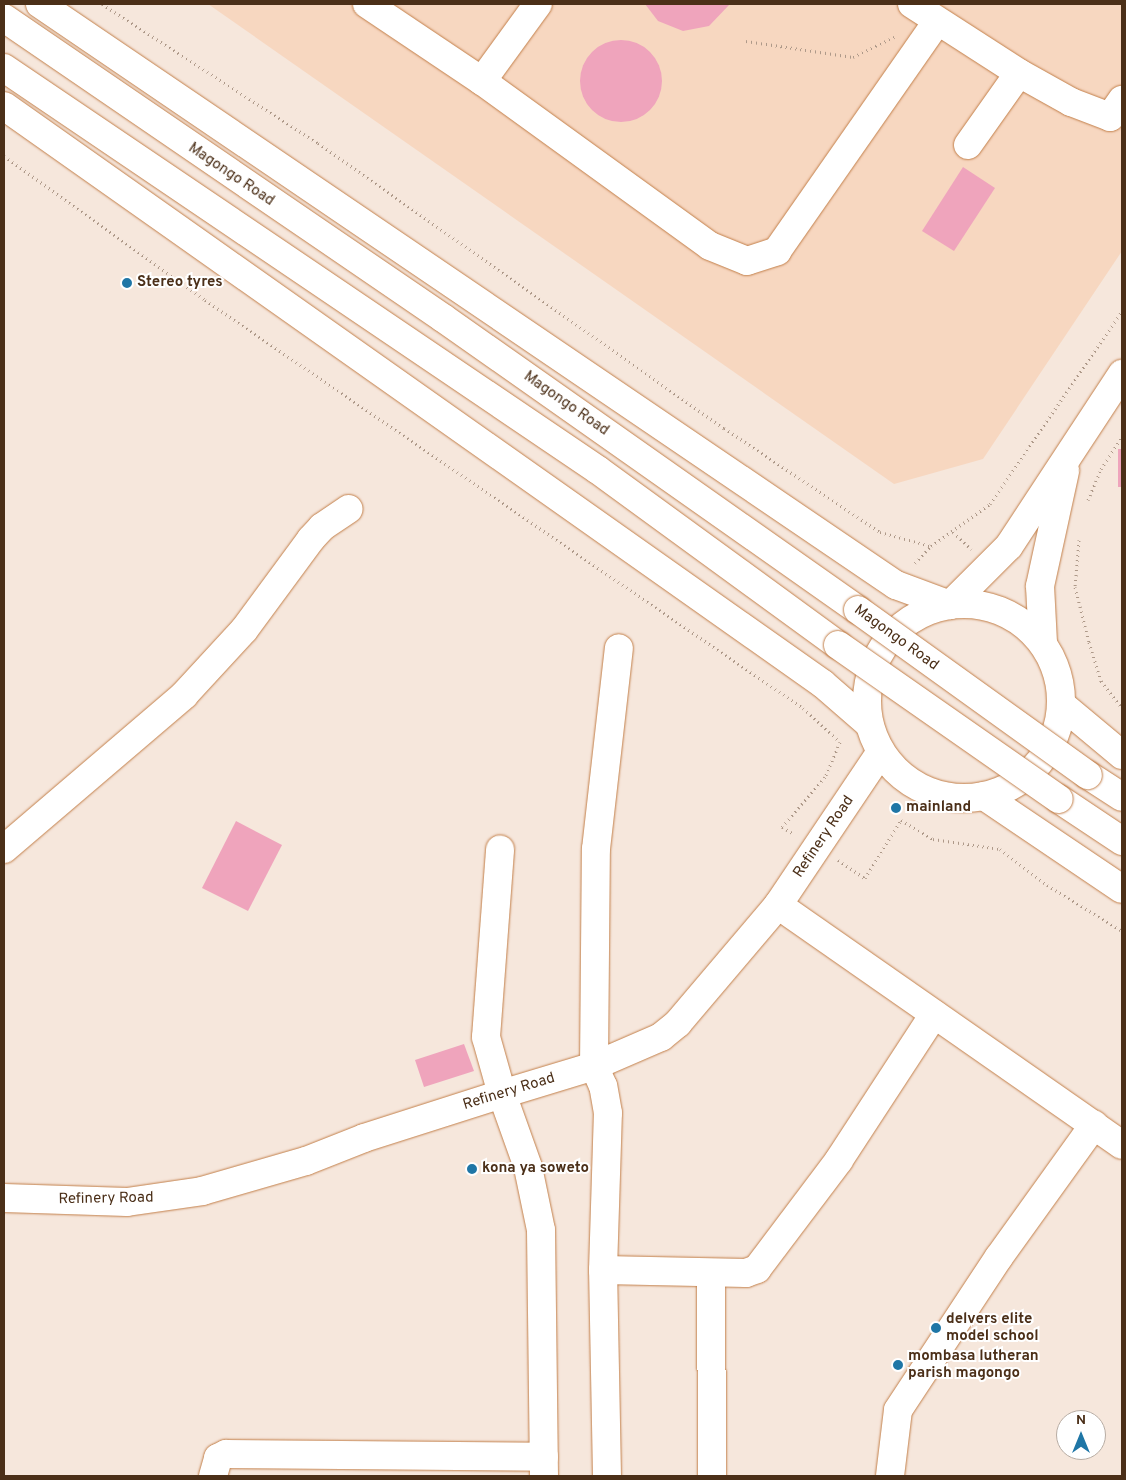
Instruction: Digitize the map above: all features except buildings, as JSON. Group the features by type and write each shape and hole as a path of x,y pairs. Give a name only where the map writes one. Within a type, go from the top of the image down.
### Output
{"main road":[{"path":"40,4 896,585 950,605 992,608 1029,628 1043,643 1057,672 1062,705 1057,730 1050,746 1030,773 1008,788 984,796 954,798 926,790 900,774 881,752 869,724 866,698 870,680 883,647 901,627 924,612 950,605 1009,546 1122,374"},
{"path":"367,4 482,81 710,246 747,261 777,250 937,22"},
{"path":"482,81 538,4"},
{"path":"912,4 937,22 1019,73 1071,102 1110,117 1122,100"},
{"name":"Magongo Road","path":"4,18 168,133 452,323 1122,797"},
{"path":"4,68 148,168 598,470 854,656 1122,841"},
{"path":"968,145 1019,73"},
{"path":"4,106 807,673 869,724"},
{"path":"1043,643 1040,586 1068,455"},
{"path":"4,849 184,695 244,630 311,539 322,527 349,509"},
{"path":"607,1476 603,1270 608,1112 604,1086 594,1066 596,849 619,648"},
{"path":"1062,705 1122,755"},
{"name":"Refinery Road","path":"4,1198 108,1202 202,1192 306,1161 364,1138 594,1066 661,1037 678,1023 778,905 881,752"},
{"path":"984,796 1122,889"},
{"path":"213,1476 218,1458 226,1454 544,1466 541,1230 528,1167 502,1094 486,1037 500,850"},
{"path":"778,905 1122,1144"},
{"path":"603,1270 746,1273 757,1269 839,1160 934,1014"},
{"path":"890,1476 898,1410 999,1257 1094,1125"},
{"path":"711,1273 712,1476"}],"path":[{"path":"102,4 318,143 724,428 880,532 930,546 990,504 1122,311"},
{"path":"746,41 852,57 895,36 937,22"},
{"path":"4,156 205,300 803,708 840,742 825,777 782,827 817,846 865,878 902,820 933,838 1000,849 1047,885 1122,931"},
{"path":"1085,506 1101,469 1122,437"},
{"path":"1080,531 1075,587 1101,681 1122,708"}],"shaded area":[{"path":"208,4 1122,4 1122,251 983,459 894,484"}],"place":[{"name":"Stereo tyres","path":"127,283"},
{"name":"mainland","path":"896,808"},
{"name":"kona ya soweto","path":"472,1169"},
{"name":"delvers elite model school","path":"936,1328"},
{"name":"mombasa lutheran parish magongo","path":"898,1365"}]}
